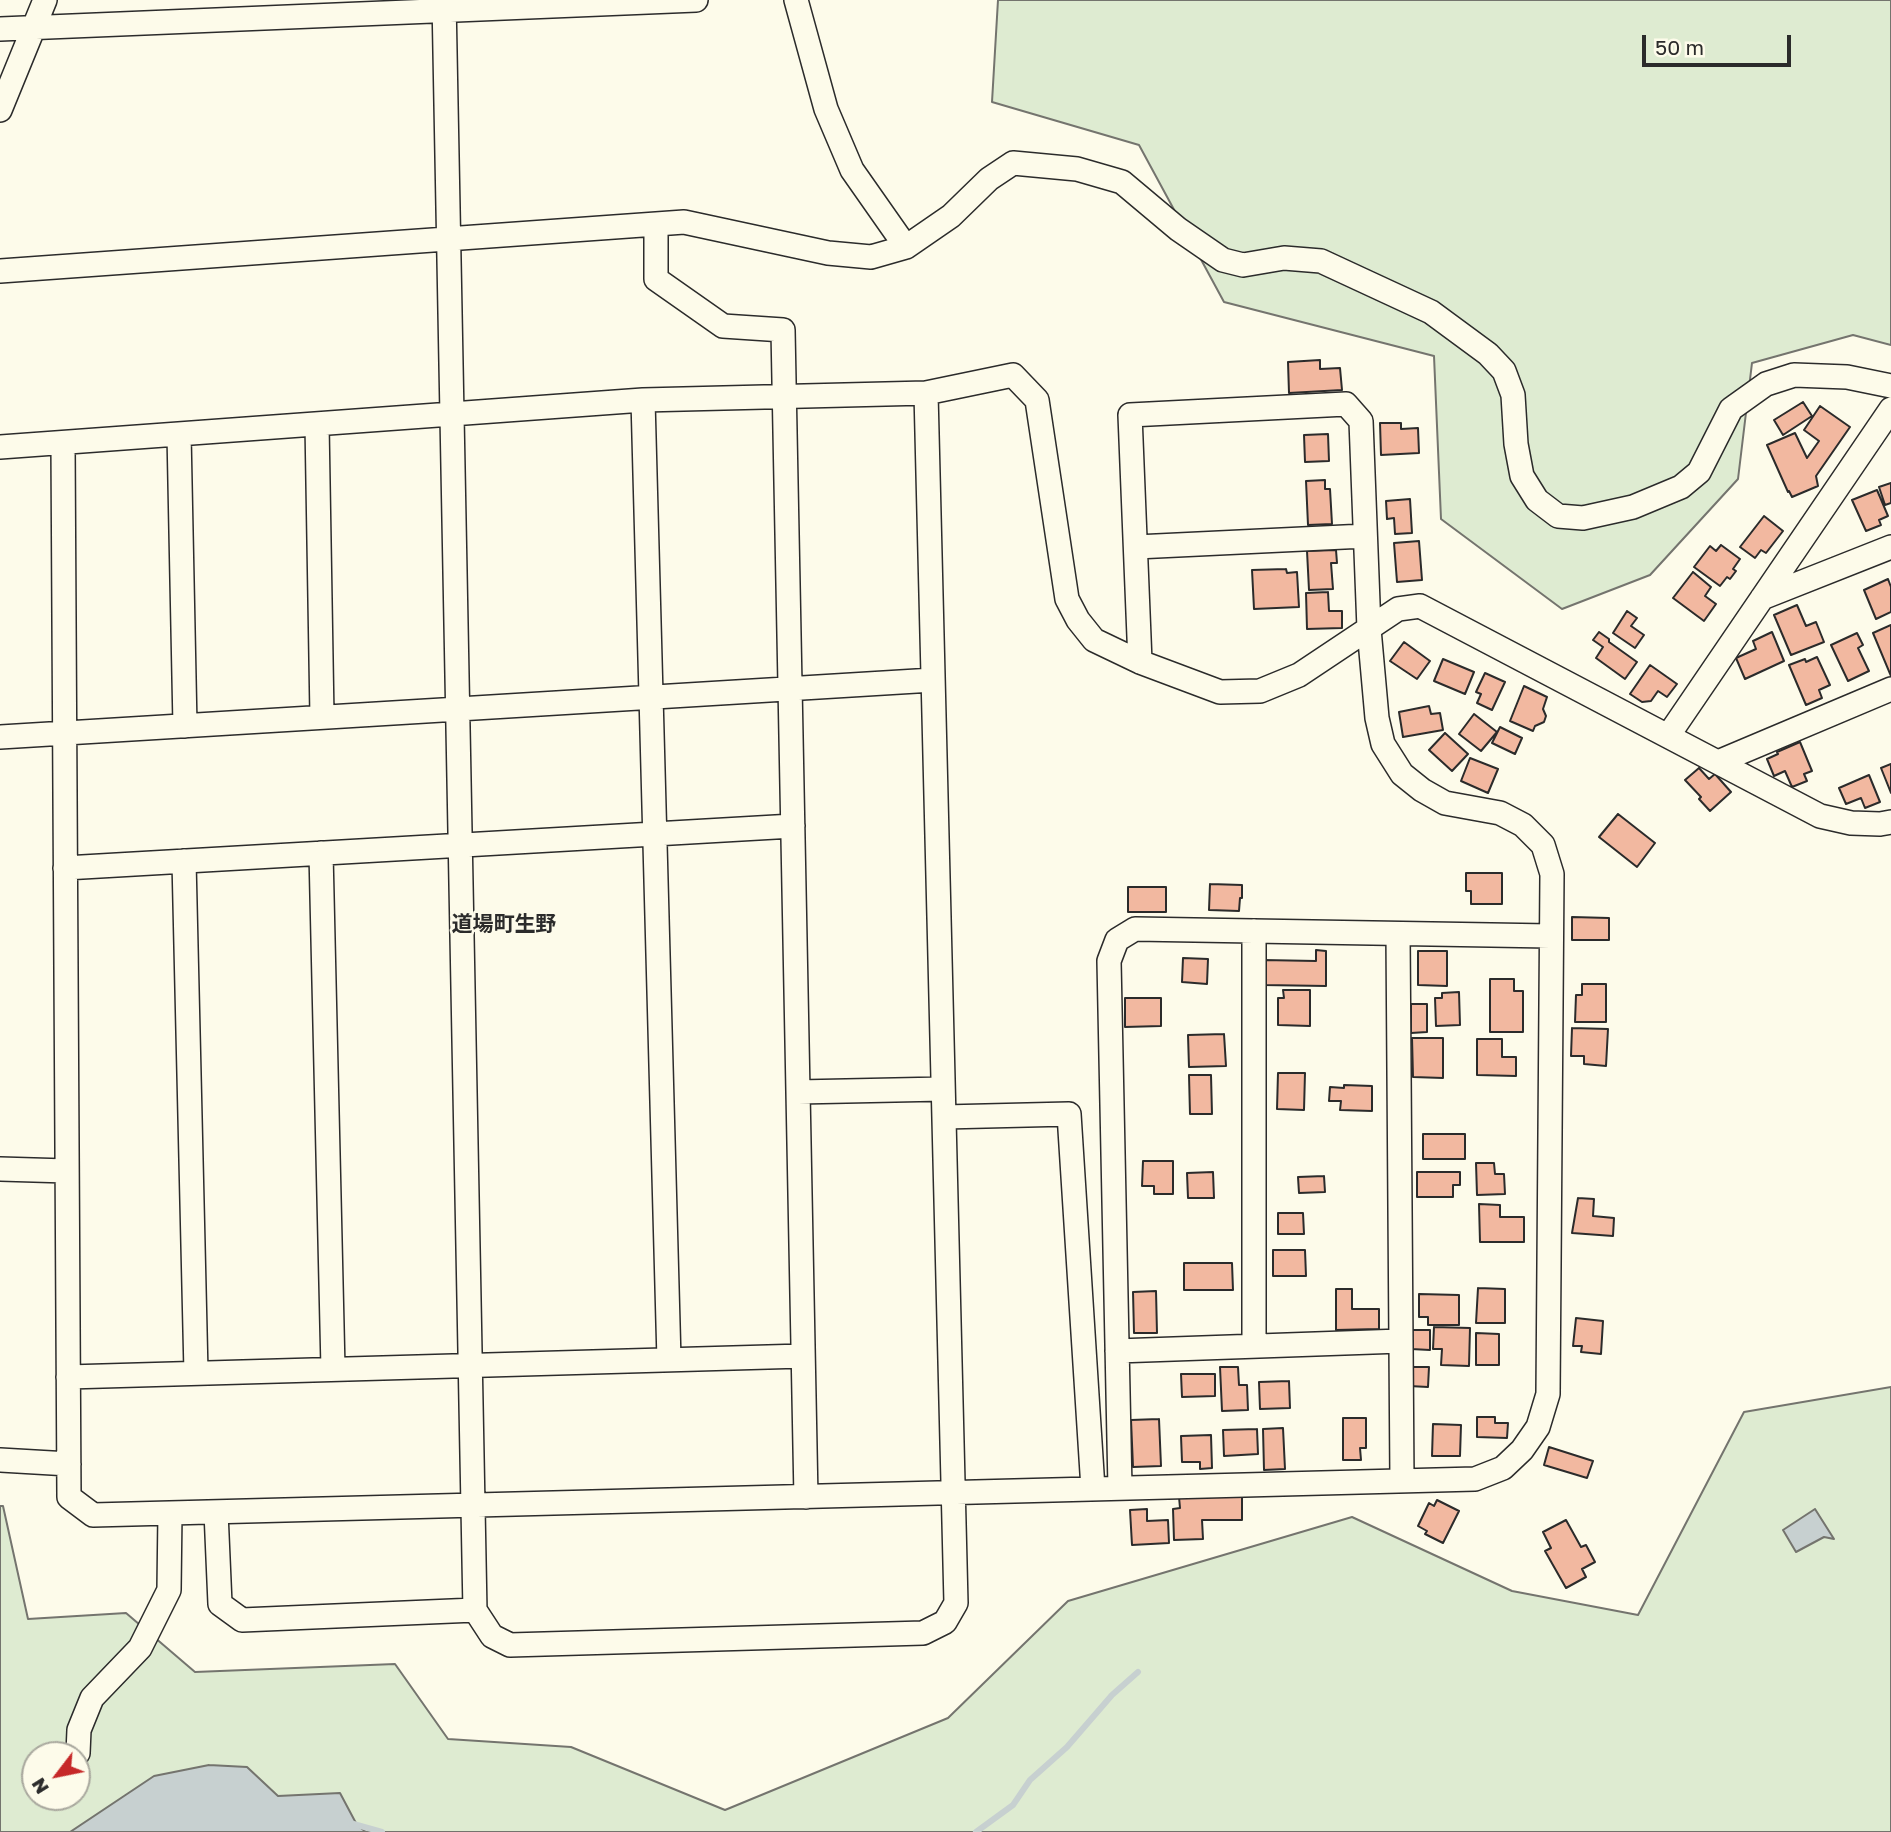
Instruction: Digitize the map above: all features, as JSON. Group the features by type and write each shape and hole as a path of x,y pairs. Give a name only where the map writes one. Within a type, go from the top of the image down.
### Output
{"street":[{"path":"0,110 45,0"},
{"path":"0,29 444,5 696,0"},
{"path":"796,0 826,109 852,170 905,247"},
{"path":"444,5 475,1610 492,1636 510,1645 923,1633 945,1622 956,1603 926,393"},
{"path":"0,271 684,222 828,253 871,257 905,247 951,216 989,179 1013,163 1077,169 1122,182 1178,229 1223,260 1243,265 1284,258 1321,261 1431,312 1488,354 1504,371 1513,395 1516,444 1522,476 1537,499 1558,516 1583,518 1633,507 1681,487 1699,472 1731,409 1766,384 1794,375 1847,377 1891,386"},
{"path":"656,224 656,279 723,326 783,330 806,1497"},
{"path":"0,447 643,400 926,393 1013,375 1037,400 1067,599 1078,620 1094,640 1140,662 1220,692 1259,691 1299,675 1398,609 1420,606 1821,816 1851,823 1891,822"},
{"path":"643,400 668,1360"},
{"path":"63,443 69,1497 93,1515 1475,1479 1503,1468 1522,1450 1538,1427 1548,1394 1552,874 1544,845 1523,825 1500,813 1445,803 1422,790 1402,774 1384,744 1377,718 1369,629 1360,421 1346,404 1130,415 1140,662"},
{"path":"1668,736 1891,409"},
{"path":"317,424 322,717"},
{"path":"179,434 185,726"},
{"path":"1136,547 1365,536"},
{"path":"1762,598 1891,547"},
{"path":"0,737 933,680"},
{"path":"1718,762 1891,689"},
{"path":"65,868 793,826"},
{"path":"321,853 333,1369"},
{"path":"184,861 196,1373"},
{"path":"1120,1488 1109,961 1117,940 1135,929 1550,936"},
{"path":"1254,931 1254,1346"},
{"path":"1398,934 1402,1481"},
{"path":"798,1092 943,1089"},
{"path":"944,1117 1069,1114 1093,1489"},
{"path":"0,1169 67,1171"},
{"path":"1117,1351 1401,1341"},
{"path":"68,1377 803,1356"},
{"path":"0,1460 69,1464"},
{"path":"216,1512 220,1604 242,1620 475,1610"},
{"path":"79,1741 79,1730 92,1698 140,1648 169,1590 170,1513"}],"green space":[{"path":"998,0 1891,0 1891,345 1853,335 1752,363 1738,479 1650,575 1562,609 1441,519 1434,356 1224,302 1139,145 992,102"},
{"path":"1891,1387 1891,1832 0,1832 0,1506 3,1506 28,1619 126,1613 195,1672 395,1664 448,1739 571,1747 725,1810 948,1718 1068,1601 1352,1517 1512,1591 1638,1615 1744,1412"}],"shaded area":[{"path":"1815,1509 1834,1539 1824,1537 1796,1552 1783,1530"},
{"path":"209,1765 247,1767 278,1796 340,1793 357,1825 366,1832 70,1832 154,1776"}],"building":[{"path":"1320,360 1320,369 1340,368 1342,390 1289,393 1288,362"},
{"path":"1803,402 1812,416 1783,435 1774,420"},
{"path":"1820,406 1850,427 1816,476 1818,486 1792,497 1767,445 1795,433 1807,458 1819,441 1804,430"},
{"path":"1380,423 1401,423 1401,429 1418,428 1419,453 1381,455"},
{"path":"1328,434 1329,461 1305,462 1304,435"},
{"path":"1325,480 1325,489 1330,489 1332,524 1308,525 1306,481"},
{"path":"1891,483 1891,503 1885,505 1879,487"},
{"path":"1877,490 1888,516 1879,520 1881,525 1866,531 1852,500"},
{"path":"1410,499 1412,533 1395,534 1394,518 1387,519 1386,501"},
{"path":"1764,516 1783,531 1766,553 1761,550 1755,558 1740,547"},
{"path":"1419,541 1422,580 1397,582 1394,543"},
{"path":"1721,545 1740,559 1733,569 1736,571 1720,586 1694,567 1710,546 1716,551"},
{"path":"1336,550 1337,563 1331,563 1333,589 1309,590 1307,551"},
{"path":"1286,569 1287,573 1297,572 1299,607 1254,609 1252,570"},
{"path":"1693,572 1711,587 1705,596 1716,604 1704,621 1673,598"},
{"path":"1888,579 1891,587 1891,612 1876,619 1864,590"},
{"path":"1328,592 1329,611 1342,611 1342,628 1307,629 1306,593"},
{"path":"1797,605 1806,626 1816,622 1824,642 1791,655 1774,615"},
{"path":"1627,611 1637,618 1631,626 1644,635 1635,648 1613,633"},
{"path":"1891,625 1891,676 1873,633"},
{"path":"1599,632 1637,662 1625,679 1596,658 1603,647 1593,640"},
{"path":"1772,632 1784,661 1745,679 1736,658 1756,649 1753,641"},
{"path":"1857,633 1863,645 1858,648 1869,671 1848,681 1831,645"},
{"path":"1404,642 1430,661 1417,679 1390,661"},
{"path":"1817,657 1830,685 1819,690 1822,698 1806,705 1789,665"},
{"path":"1443,659 1474,672 1465,694 1434,681"},
{"path":"1650,665 1677,684 1667,697 1658,691 1651,701 1642,702 1630,694"},
{"path":"1485,673 1505,682 1492,710 1477,703 1481,694 1476,692"},
{"path":"1524,686 1547,697 1543,709 1546,716 1544,722 1535,726 1533,731 1510,721"},
{"path":"1429,706 1431,714 1440,713 1443,730 1403,737 1399,712"},
{"path":"1474,714 1497,732 1481,751 1459,734"},
{"path":"1500,727 1522,738 1515,754 1492,743"},
{"path":"1445,733 1468,754 1452,771 1429,750"},
{"path":"1800,742 1812,771 1804,774 1807,781 1792,787 1785,771 1774,776 1767,759"},
{"path":"1470,758 1498,769 1488,793 1461,781"},
{"path":"1891,764 1891,793 1881,768"},
{"path":"1699,768 1709,779 1715,774 1731,792 1710,811 1685,780"},
{"path":"1869,775 1880,802 1865,808 1861,798 1846,804 1839,788"},
{"path":"1618,814 1655,843 1637,867 1599,837"},
{"path":"1466,873 1502,873 1502,904 1471,904 1471,891 1466,891"},
{"path":"1210,884 1242,885 1239,911 1209,910"},
{"path":"1128,887 1166,887 1166,912 1128,912"},
{"path":"1572,917 1609,918 1609,940 1572,940"},
{"path":"1316,950 1326,951 1326,986 1263,985 1263,960 1316,961"},
{"path":"1418,951 1447,951 1447,986 1418,985"},
{"path":"1183,958 1208,959 1207,984 1182,982"},
{"path":"1490,979 1514,979 1514,991 1523,991 1523,1032 1490,1032"},
{"path":"1582,984 1606,984 1606,1022 1575,1022 1576,995 1582,995"},
{"path":"1283,990 1310,990 1310,1026 1278,1025 1278,998 1284,998"},
{"path":"1459,992 1460,1025 1436,1026 1435,998 1442,998 1442,993"},
{"path":"1125,998 1161,998 1161,1026 1125,1027"},
{"path":"1411,1004 1427,1004 1427,1032 1411,1033"},
{"path":"1572,1028 1608,1029 1606,1066 1584,1064 1584,1056 1571,1056"},
{"path":"1224,1034 1226,1066 1189,1067 1188,1035"},
{"path":"1412,1038 1443,1038 1443,1078 1413,1077"},
{"path":"1477,1039 1502,1039 1502,1057 1516,1057 1516,1076 1477,1075"},
{"path":"1278,1073 1305,1073 1304,1110 1277,1109"},
{"path":"1189,1075 1211,1075 1212,1114 1190,1114"},
{"path":"1344,1085 1372,1086 1372,1111 1340,1110 1341,1101 1329,1101 1330,1087 1344,1088"},
{"path":"1423,1134 1465,1134 1465,1159 1423,1159"},
{"path":"1143,1161 1173,1161 1173,1194 1154,1194 1154,1186 1142,1186"},
{"path":"1476,1163 1494,1163 1495,1174 1504,1174 1505,1194 1477,1195"},
{"path":"1213,1172 1214,1198 1188,1198 1187,1173"},
{"path":"1417,1172 1460,1172 1460,1185 1453,1185 1453,1197 1417,1197"},
{"path":"1324,1176 1325,1192 1299,1193 1298,1177"},
{"path":"1578,1198 1594,1199 1593,1216 1614,1218 1613,1236 1572,1233"},
{"path":"1479,1204 1500,1205 1500,1217 1524,1217 1524,1242 1480,1242"},
{"path":"1278,1213 1303,1213 1304,1234 1278,1234"},
{"path":"1273,1250 1305,1250 1306,1276 1273,1276"},
{"path":"1184,1263 1232,1263 1233,1290 1184,1290"},
{"path":"1478,1288 1505,1289 1505,1323 1476,1323"},
{"path":"1336,1289 1352,1289 1352,1309 1379,1309 1379,1329 1336,1330"},
{"path":"1156,1291 1157,1333 1134,1333 1133,1292"},
{"path":"1419,1294 1459,1295 1459,1325 1428,1325 1428,1317 1419,1317"},
{"path":"1576,1318 1603,1321 1601,1354 1581,1352 1582,1346 1573,1346"},
{"path":"1434,1327 1470,1328 1469,1366 1441,1365 1442,1349 1433,1349"},
{"path":"1411,1330 1430,1330 1430,1350 1411,1349"},
{"path":"1476,1333 1499,1334 1499,1365 1476,1365"},
{"path":"1220,1367 1238,1367 1239,1385 1247,1385 1248,1410 1222,1411"},
{"path":"1410,1367 1429,1367 1428,1387 1409,1386"},
{"path":"1181,1374 1215,1374 1215,1396 1182,1397"},
{"path":"1289,1381 1290,1408 1260,1409 1259,1382"},
{"path":"1477,1417 1495,1417 1495,1423 1508,1423 1507,1438 1477,1437"},
{"path":"1343,1418 1366,1418 1366,1448 1360,1448 1361,1460 1343,1460"},
{"path":"1159,1419 1161,1466 1133,1467 1131,1420"},
{"path":"1433,1424 1461,1425 1460,1456 1432,1456"},
{"path":"1283,1428 1285,1469 1264,1470 1263,1429"},
{"path":"1257,1429 1258,1454 1224,1456 1223,1430"},
{"path":"1211,1435 1212,1468 1200,1469 1200,1462 1182,1462 1181,1436"},
{"path":"1549,1447 1593,1461 1587,1478 1544,1465"},
{"path":"1242,1496 1242,1520 1202,1520 1203,1539 1174,1540 1173,1509 1180,1508 1179,1497"},
{"path":"1437,1500 1459,1511 1443,1543 1425,1534 1427,1531 1418,1526 1429,1503 1434,1506"},
{"path":"1147,1509 1147,1521 1168,1520 1169,1543 1132,1545 1130,1510"},
{"path":"1566,1520 1581,1547 1586,1545 1595,1562 1582,1569 1586,1577 1566,1588 1545,1551 1551,1548 1543,1532"}],"waterway":[{"path":"976,1832 1013,1805 1030,1780 1067,1747 1112,1695 1138,1672"},
{"path":"350,1823 382,1832"}],"district":[{"name":"道場町生野","path":"504,924"}]}
